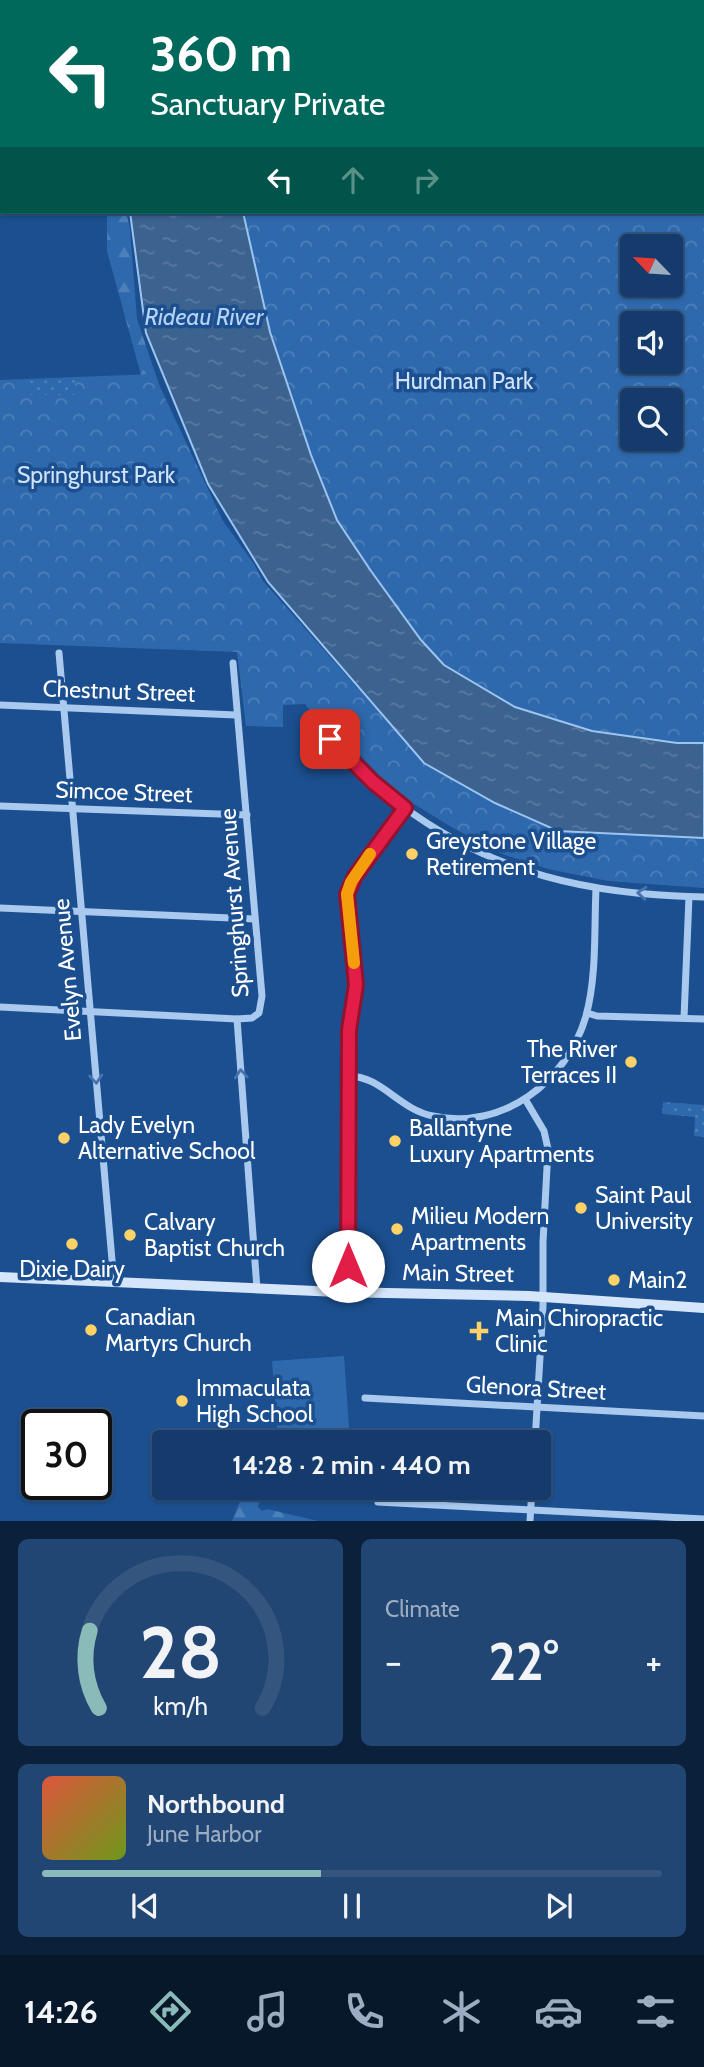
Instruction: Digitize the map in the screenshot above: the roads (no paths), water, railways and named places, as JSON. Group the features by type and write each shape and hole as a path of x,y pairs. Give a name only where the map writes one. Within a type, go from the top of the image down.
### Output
{"main road":[{"name":"Main Street","path":"0,1277 257,1289 543,1297 704,1308"}],"street":[{"name":"Evelyn Avenue","path":"60,653 80,911 114,1283"},
{"name":"Springhurst Avenue","path":"233,663 262,1004 259,1013 252,1018 237,1019 257,1289"},
{"name":"Chestnut Street","path":"0,705 236,715"},
{"path":"330,739 373,782 405,808 452,839 494,860 562,882 596,888 704,897"},
{"name":"Simcoe Street","path":"0,806 247,815"},
{"path":"347,1292 349,1030 356,985 347,894 355,876 405,808"},
{"path":"348,1076 369,1079 417,1112 452,1119 498,1113 525,1099 548,1080 563,1062 578,1038 587,1013 592,977 596,888"},
{"path":"684,1018 689,897"},
{"path":"0,908 254,919"},
{"path":"0,1007 237,1019"},
{"path":"587,1013 597,1016 704,1019"},
{"path":"525,1099 544,1131 548,1149 536,1430"},
{"name":"Glenora Street","path":"365,1398 704,1416"},
{"path":"530,1521 532,1500"},
{"path":"377,1502 704,1519"}],"water":[{"name":"Rideau River","path":"130,214 243,214 270,332 311,455 337,520 421,640 444,665 515,707 592,731 677,743 704,743 704,838 558,831 495,803 424,763 268,582 208,484 146,333"}],"place":[{"name":"Greystone Village Retirement","path":"412,854"},
{"name":"The River Terraces II","path":"631,1062"},
{"name":"Lady Evelyn Alternative School","path":"64,1138"},
{"name":"Ballantyne Luxury Apartments","path":"395,1141"},
{"name":"Saint Paul University","path":"581,1208"},
{"name":"Milieu Modern Apartments","path":"397,1229"},
{"name":"Calvary Baptist Church","path":"130,1235"},
{"name":"Dixie Dairy","path":"72,1244"},
{"name":"Main2","path":"614,1280"},
{"name":"Canadian Martyrs Church","path":"91,1330"},
{"name":"Main Chiropractic Clinic","path":"479,1331"},
{"name":"Immaculata High School","path":"182,1401"}],"park label":[{"name":"Hurdman Park","path":"464,381"},
{"name":"Springhurst Park","path":"96,475"}]}
